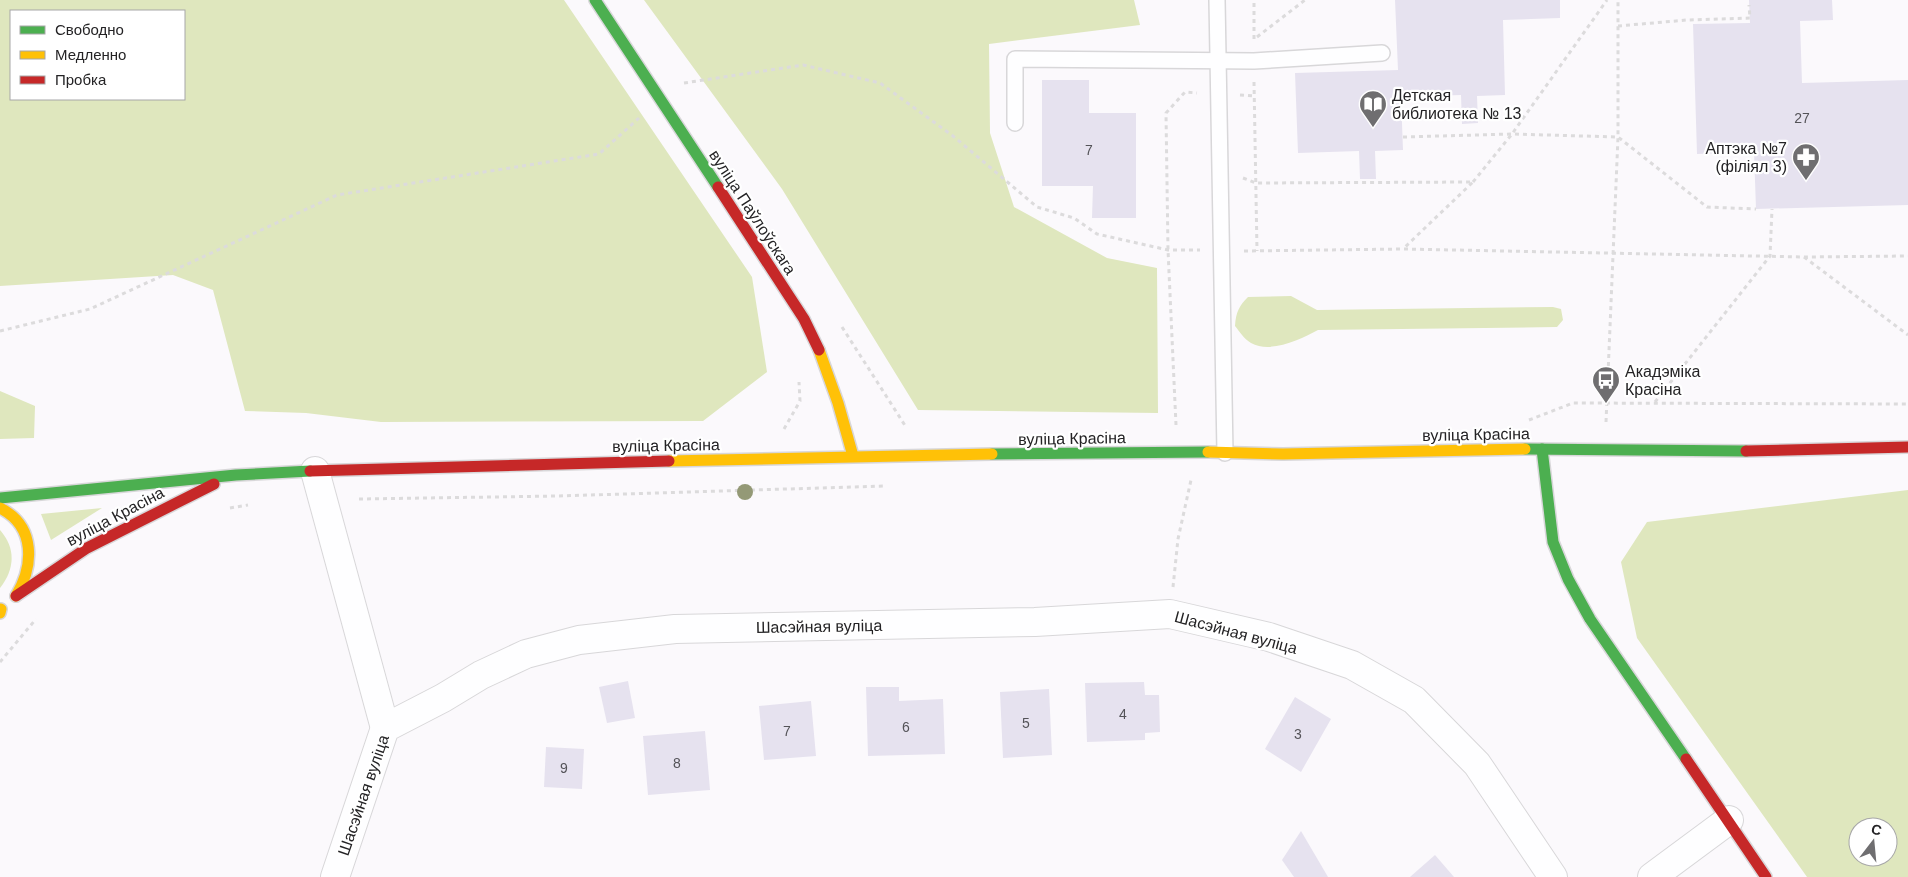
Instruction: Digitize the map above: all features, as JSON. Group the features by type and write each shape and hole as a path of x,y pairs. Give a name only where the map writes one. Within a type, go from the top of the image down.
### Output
{"street":[{"name":"вуліца Паўлоўскага","path":"595,0 804,319 823,357 845,420 853,456"},
{"name":"вуліца Красіна","path":"0,498 236,475 363,468 853,456 1292,454 1542,449 1780,452 1908,448"},
{"path":"1542,449 1553,542 1568,579 1590,619 1729,820 1766,877"},
{"path":"315,471 385,728"},
{"name":"вуліца Красіна","path":"0,611 48,571 91,545 146,516 236,475"},
{"path":"0,508 19,525 27,542 29,564 25,582 16,596"},
{"name":"Шасэйная вуліца","path":"335,877 385,728 443,698 481,674 526,654 579,640 676,629 1035,622 1170,614 1269,637 1352,665 1414,700 1477,764 1553,877"},
{"path":"1652,877 1729,820"}],"lane":[{"path":"1217,0 1218,170 1225,453"},
{"path":"1015,123 1015,59 1254,61 1382,53"}],"path":[{"path":"1254,0 1257,252"},
{"path":"1254,40 1305,0"},
{"path":"1404,249 1473,182 1512,134 1607,0"},
{"path":"1606,404 1618,136 1618,0"},
{"path":"1618,26 1687,20 1750,18 1749,5"},
{"path":"0,330 90,309 337,195 599,154 660,100 684,84 803,65 880,83 953,136 1037,207 1074,218 1097,234 1168,250 1257,252 1404,249 1804,257 1908,256"},
{"path":"679,76 684,84"},
{"path":"1176,430 1168,250 1166,113 1185,92 1255,96"},
{"path":"1402,137 1512,134 1618,136 1708,207 1756,209"},
{"path":"1218,170 1256,183 1473,182"},
{"path":"1655,402 1770,256 1772,209"},
{"path":"1804,257 1908,335"},
{"path":"1526,421 1573,403 1908,404"},
{"path":"1170,614 1178,539 1191,479 1181,479"},
{"path":"323,500 558,496 891,486"},
{"path":"229,508 256,504"},
{"path":"0,662 42,613"}],"green space":[{"path":"0,0 564,0 752,277 767,372 703,421 381,422 306,413 245,411 213,290 173,275 0,286"},
{"path":"644,0 1134,0 1140,25 989,44 990,133 1014,207 1107,258 1157,268 1158,413 918,410 782,189"},
{"path":"1291,296 1317,310 1553,307 1561,309 1563,320 1557,327 1318,330 1286,344 1268,347 1251,343 1235,326 1238,310 1248,297"},
{"path":"0,391 35,406 34,438 0,439"},
{"path":"1908,490 1908,877 1807,877 1637,638 1621,562 1647,522"},
{"path":"102,508 51,540 41,514"},
{"path":"0,530 9,544 12,559 9,573 0,588"}],"building":[{"path":"1395,0 1560,0 1560,18 1503,20 1505,95 1477,96 1478,123 1462,124 1461,95 1401,97 1403,150 1375,151 1376,179 1360,179 1359,151 1298,153 1295,73 1398,70"},
{"path":"1749,0 1832,0 1833,20 1800,21 1802,83 1908,80 1908,205 1756,209 1754,152 1697,154 1693,24 1750,23"},
{"path":"1042,80 1089,80 1089,113 1136,113 1136,218 1092,218 1093,186 1042,186"},
{"path":"628,681 635,718 607,723 599,687"},
{"path":"1144,682 1145,695 1159,695 1160,732 1145,733 1145,740 1087,742 1085,683"},
{"path":"866,687 899,687 899,701 943,699 945,754 868,756"},
{"path":"1049,689 1052,755 1003,758 1000,692"},
{"path":"1295,697 1331,719 1301,772 1265,749"},
{"path":"811,701 816,756 764,760 759,706"},
{"path":"705,731 710,790 648,795 643,736"},
{"path":"546,747 584,749 582,789 544,787"},
{"path":"1301,831 1328,877 1294,877 1282,860"},
{"path":"1435,855 1454,877 1410,877"}],"traffic: fast":[{"path":"595,0 718,187"},
{"path":"1525,449 1746,451"},
{"path":"1542,449 1553,542 1568,579 1590,619 1686,759"},
{"path":"992,454 1208,452"},
{"path":"0,498 236,475 310,471"}],"traffic: slow":[{"path":"819,350 838,403 853,456"},
{"path":"1208,452 1283,454 1525,449"},
{"path":"669,461 992,454"},
{"path":"0,508 12,516 26,536 28,560 26,572 16,596"},
{"path":"0,613 1,609"}],"traffic: jam":[{"path":"718,187 804,319 819,350"},
{"path":"1746,451 1908,447"},
{"path":"310,471 669,461"},
{"path":"16,596 87,548 214,484"},
{"path":"1686,759 1766,877"}],"place":[{"name":"Детская библиотека № 13","path":"1373,128"},
{"name":"Аптэка №7 (філіял 3)","path":"1806,181"},
{"name":"Акадэміка Красіна","path":"1606,404"}]}
